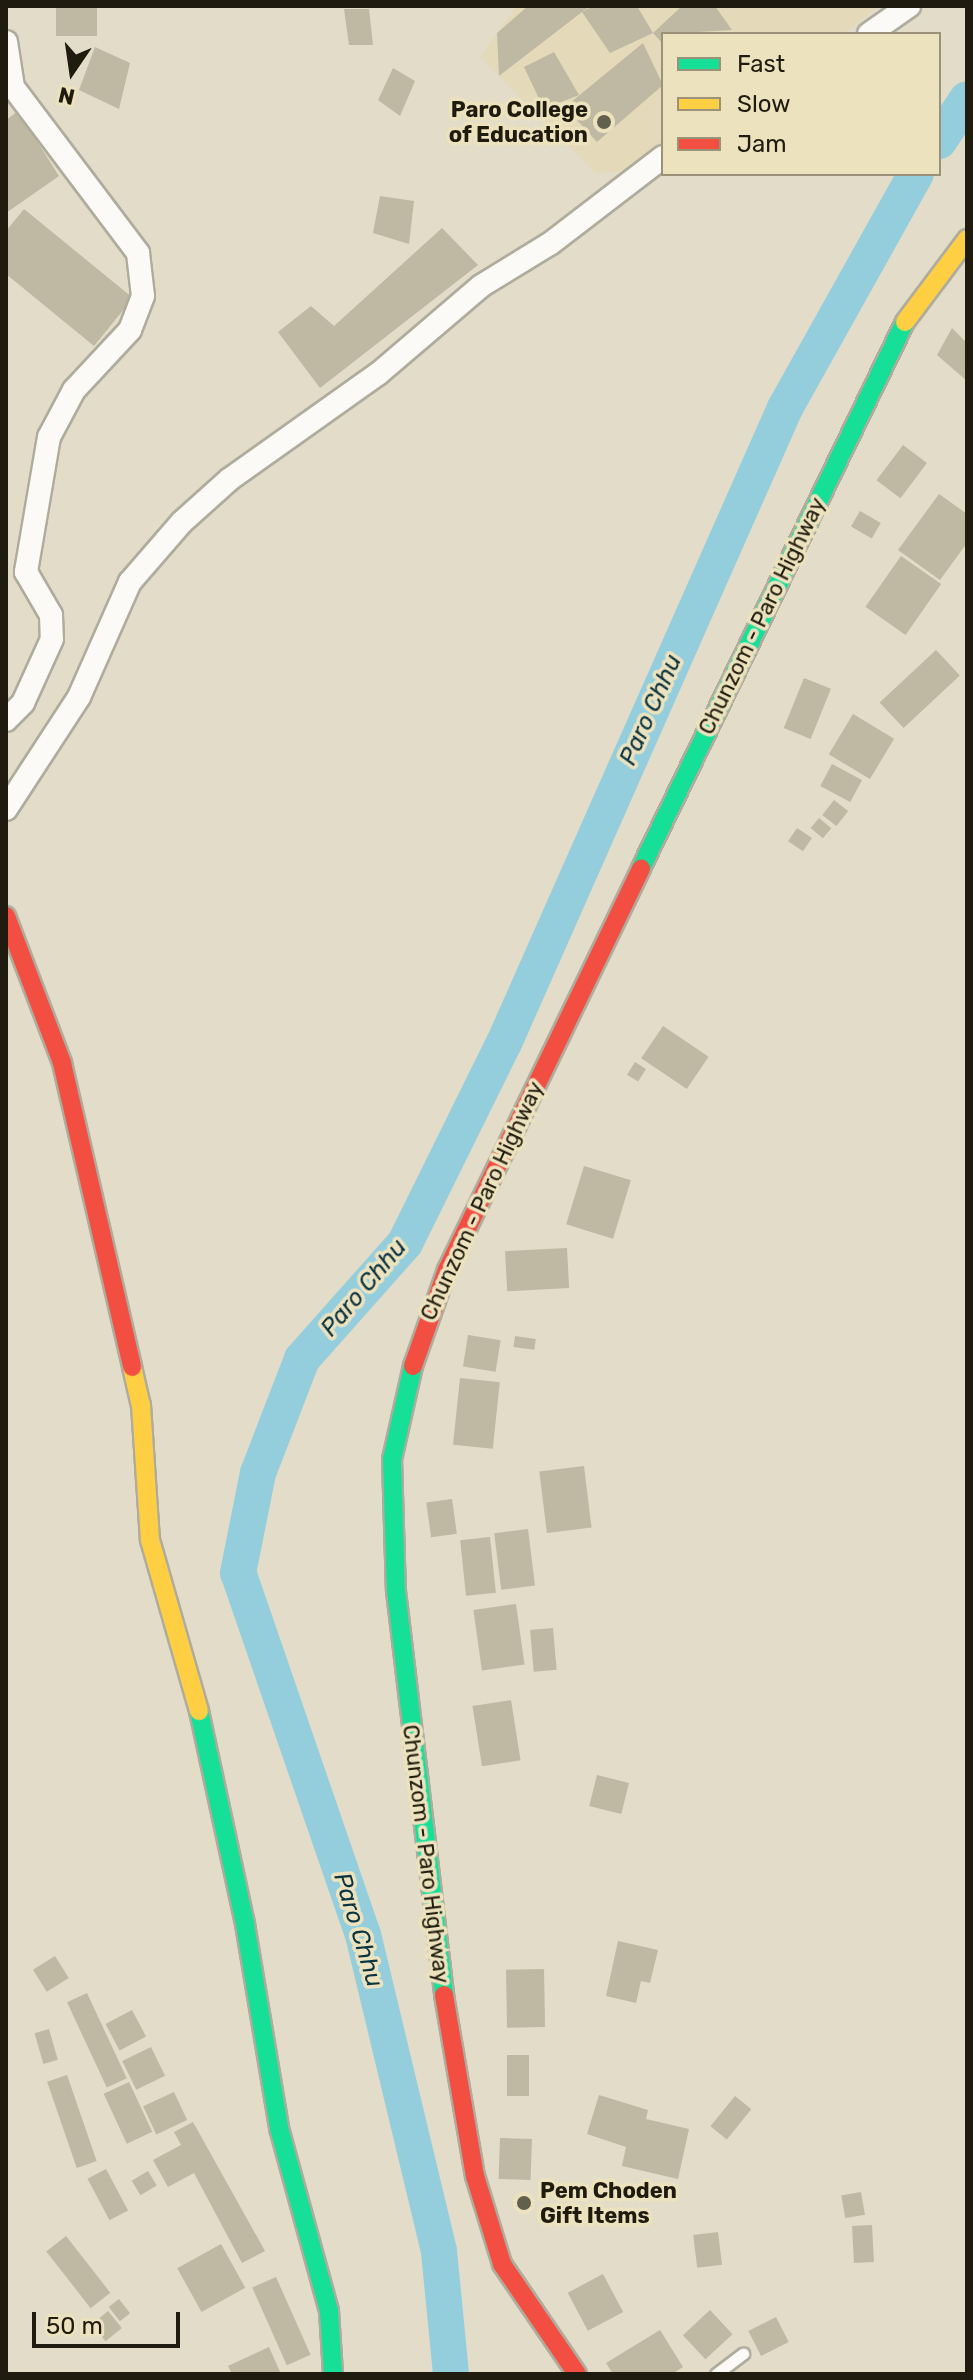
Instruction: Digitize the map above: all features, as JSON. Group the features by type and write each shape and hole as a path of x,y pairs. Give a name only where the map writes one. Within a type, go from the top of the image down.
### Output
{"street":[{"path":"872,32 909,6"},
{"path":"6,42 10,91 138,253 143,296 130,330 74,390 49,437 26,572 51,615 52,639 23,703 6,720"},
{"path":"6,809 79,697 130,582 182,522 230,479 378,374 481,286 551,243 661,159"},
{"name":"Chunzom - Paro Highway","path":"577,2374 502,2264 475,2176 430,1912 396,1591 392,1459 421,1329 447,1270 910,311 967,239"},
{"path":"6,916 62,1063 141,1405 150,1540 198,1706 245,1924 279,2128 329,2311 333,2374"}],"lane":[{"path":"716,2374 743,2354"}],"shaded area":[{"name":"Paro College of Education","path":"517,6 879,6 846,32 661,32 661,168 596,173 480,57"}],"building":[{"path":"56,6 97,6 97,36 56,36"},
{"path":"528,6 590,6 499,76 497,33"},
{"path":"593,6 637,6 653,33 610,53 582,12"},
{"path":"682,6 715,6 732,30 661,32 661,42 653,33"},
{"path":"344,9 369,9 373,45 349,45"},
{"path":"643,43 661,87 597,142 565,107"},
{"path":"95,47 130,63 119,109 79,90"},
{"path":"554,52 579,95 544,109 524,67"},
{"path":"393,68 415,81 400,116 378,100"},
{"path":"18,111 59,176 6,213 6,120"},
{"path":"380,196 414,201 409,244 373,233"},
{"path":"24,209 133,298 94,346 6,274 6,231"},
{"path":"442,228 478,265 320,388 278,332 311,306 334,326"},
{"path":"952,328 967,343 967,381 937,355"},
{"path":"903,445 927,463 900,498 877,480"},
{"path":"939,494 967,514 967,543 940,580 898,550"},
{"path":"860,511 881,523 872,539 851,527"},
{"path":"901,556 941,584 906,635 865,607"},
{"path":"936,650 960,676 904,728 880,703"},
{"path":"804,678 831,689 811,739 784,728"},
{"path":"853,714 894,739 870,779 829,754"},
{"path":"832,764 862,780 850,802 820,786"},
{"path":"834,800 848,811 836,826 822,815"},
{"path":"819,818 831,828 823,838 811,828"},
{"path":"797,828 812,838 803,851 788,841"},
{"path":"663,1026 709,1057 687,1089 641,1058"},
{"path":"635,1062 646,1069 638,1082 627,1075"},
{"path":"584,1166 631,1180 613,1239 566,1224"},
{"path":"567,1248 569,1288 507,1291 505,1251"},
{"path":"468,1335 501,1340 496,1372 463,1367"},
{"path":"515,1336 536,1339 534,1350 513,1347"},
{"path":"460,1378 500,1382 493,1449 453,1445"},
{"path":"584,1466 592,1528 547,1533 539,1471"},
{"path":"452,1499 457,1534 431,1537 426,1503"},
{"path":"528,1529 535,1586 501,1590 494,1533"},
{"path":"490,1537 496,1593 466,1596 460,1540"},
{"path":"516,1604 524,1664 482,1670 473,1610"},
{"path":"553,1628 557,1670 534,1672 530,1630"},
{"path":"511,1700 521,1760 482,1766 472,1706"},
{"path":"597,1775 629,1783 621,1814 589,1806"},
{"path":"618,1941 658,1950 650,1983 641,1981 636,2003 606,1996"},
{"path":"55,1956 69,1978 47,1992 33,1970"},
{"path":"544,1969 545,2027 507,2028 506,1970"},
{"path":"87,1993 127,2078 107,2087 67,2002"},
{"path":"132,2010 146,2036 120,2051 106,2024"},
{"path":"49,2029 58,2060 43,2064 35,2033"},
{"path":"151,2047 165,2076 136,2090 122,2061"},
{"path":"507,2055 529,2055 529,2096 507,2096"},
{"path":"67,2075 97,2161 77,2168 47,2082"},
{"path":"129,2082 152,2132 127,2144 104,2094"},
{"path":"174,2092 187,2120 156,2134 143,2106"},
{"path":"599,2095 648,2110 646,2119 689,2129 678,2179 622,2166 626,2147 587,2134"},
{"path":"735,2096 751,2109 727,2140 710,2126"},
{"path":"193,2122 265,2251 242,2263 194,2173 168,2187 153,2160 181,2145 174,2132"},
{"path":"500,2138 532,2139 531,2180 499,2179"},
{"path":"106,2169 128,2210 110,2220 87,2179"},
{"path":"148,2171 157,2186 140,2195 132,2181"},
{"path":"861,2192 865,2215 845,2218 841,2195"},
{"path":"872,2225 874,2262 854,2263 852,2226"},
{"path":"718,2232 722,2265 697,2268 693,2235"},
{"path":"66,2236 110,2293 91,2308 46,2251"},
{"path":"221,2244 245,2288 202,2312 177,2268"},
{"path":"603,2274 623,2312 588,2331 568,2293"},
{"path":"276,2277 311,2355 287,2365 252,2288"},
{"path":"119,2299 130,2313 120,2321 109,2307"},
{"path":"710,2310 733,2334 705,2359 683,2335"},
{"path":"108,2311 122,2328 106,2341 92,2324"},
{"path":"776,2317 789,2342 761,2356 748,2331"},
{"path":"660,2330 683,2367 672,2374 613,2374 606,2363"},
{"path":"269,2347 281,2374 232,2374 228,2366"}],"waterway":[{"name":"Paro Chhu","path":"941,138 967,99"},
{"name":"Paro Chhu","path":"451,2374 439,2251 363,1935 238,1573 258,1473 302,1359 405,1243 504,1043 785,408 915,176"}],"traffic: fast":[{"path":"641,868 905,322"},
{"path":"413,1366 392,1459 396,1591 444,1995"},
{"path":"199,1711 245,1924 279,2128 329,2311 333,2374"}],"traffic: slow":[{"path":"905,322 967,239"},
{"path":"132,1367 141,1405 150,1540 199,1711"}],"traffic: jam":[{"path":"413,1366 447,1270 641,868"},
{"path":"6,916 62,1063 132,1367"},
{"path":"444,1995 475,2176 502,2264 577,2374"}],"place":[{"name":"Paro College of Education","path":"604,122"},
{"name":"Pem Choden Gift Items","path":"524,2203"}]}
